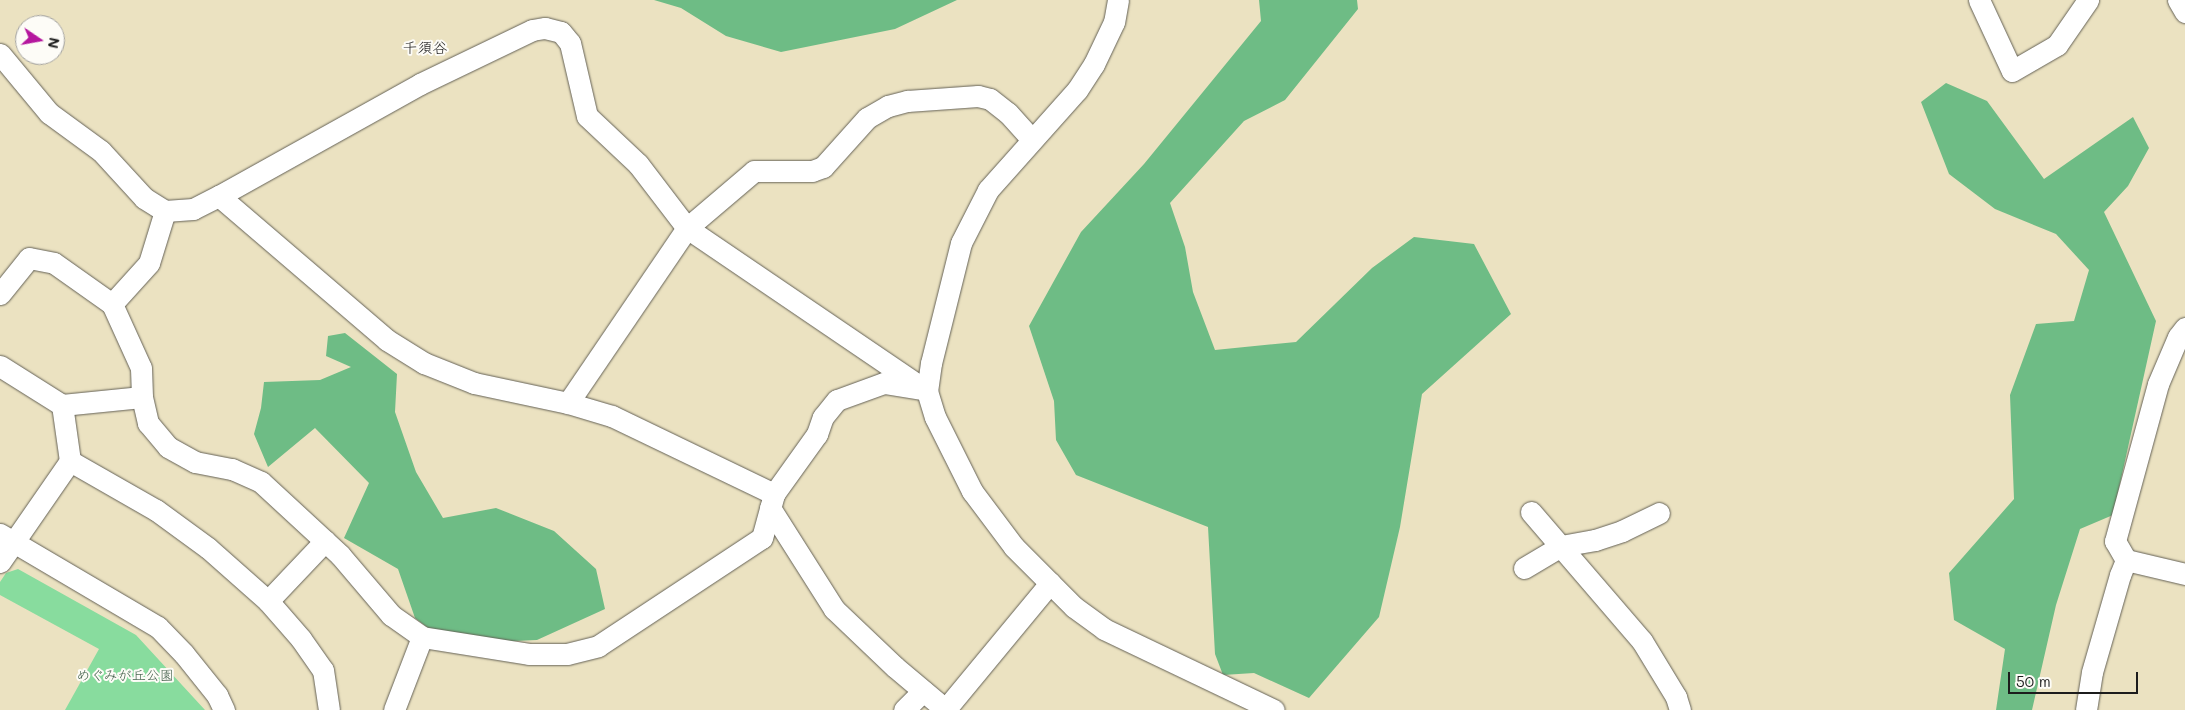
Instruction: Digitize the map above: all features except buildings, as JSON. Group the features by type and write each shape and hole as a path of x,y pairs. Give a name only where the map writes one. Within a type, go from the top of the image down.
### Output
{"street":[{"path":"1118,0 1114,22 1094,64 1077,90 988,190 961,243 931,363 927,391 935,417 972,491 1014,546 1074,608 1104,629 1274,710"},
{"path":"1979,0 2012,71 2057,45 2072,20 2088,0"},
{"path":"2178,0 2185,12"},
{"path":"0,54 49,113 101,152 144,198 165,211 193,209 420,84 532,30 545,28 561,32 570,43 587,116 638,164 687,228 927,391"},
{"path":"568,403 687,228 754,172 812,171 823,167 867,118 888,106 907,101 978,96 990,99 1008,113 1032,140"},
{"path":"219,196 387,340 424,363 474,383 568,403 612,416 772,501 834,609 946,710 1050,583"},
{"path":"112,304 149,263 165,211"},
{"path":"0,294 29,258 54,263 112,304 142,368 142,397 148,423 168,447 195,462 232,469 261,482 340,555 391,615 422,637 529,654 567,654 598,646 762,538 772,501 817,434 822,417 837,400 884,382 927,391"},
{"path":"2185,328 2178,337 2158,384 2115,541 2126,560 2185,574"},
{"path":"0,366 62,405 142,397"},
{"path":"0,562 6,538 70,461 62,405"},
{"path":"70,461 156,510 208,548 268,601 301,639 322,670 329,710"},
{"path":"1531,512 1642,641 1676,697 1680,710"},
{"path":"1524,568 1561,546 1613,534 1659,513"},
{"path":"6,538 158,627 184,654 217,696 224,710"},
{"path":"268,601 325,542"},
{"path":"2086,710 2092,672 2126,560"},
{"path":"394,710 422,637"},
{"path":"904,710 923,691"}],"green space":[{"path":"654,0 957,0 895,29 781,52 726,36 681,8"},
{"path":"1259,0 1357,0 1358,9 1285,100 1244,121 1170,203 1185,247 1193,292 1215,350 1296,342 1372,268 1414,237 1474,244 1511,314 1422,394 1400,527 1379,617 1309,698 1254,673 1223,675 1215,654 1208,527 1076,475 1056,440 1054,401 1029,326 1081,232 1144,164 1261,21"},
{"path":"1946,83 1987,101 2044,179 2133,117 2149,148 2128,186 2104,212 2156,321 2113,515 2080,529 2056,605 2032,710 1996,710 2005,649 1954,620 1949,573 2014,499 2010,395 2036,324 2074,321 2089,270 2056,234 1995,209 1949,174 1921,102"},
{"path":"345,333 397,374 395,412 416,472 443,518 496,508 554,531 596,569 605,609 537,640 449,644 415,618 398,569 344,538 369,483 315,428 268,467 254,434 261,408 264,382 320,380 351,367 326,356 328,336"},
{"name":"めぐみが丘公園","path":"18,569 136,635 205,710 65,710 99,649 0,595 0,582 6,573"}],"district":[{"name":"千須谷","path":"425,48"}]}
